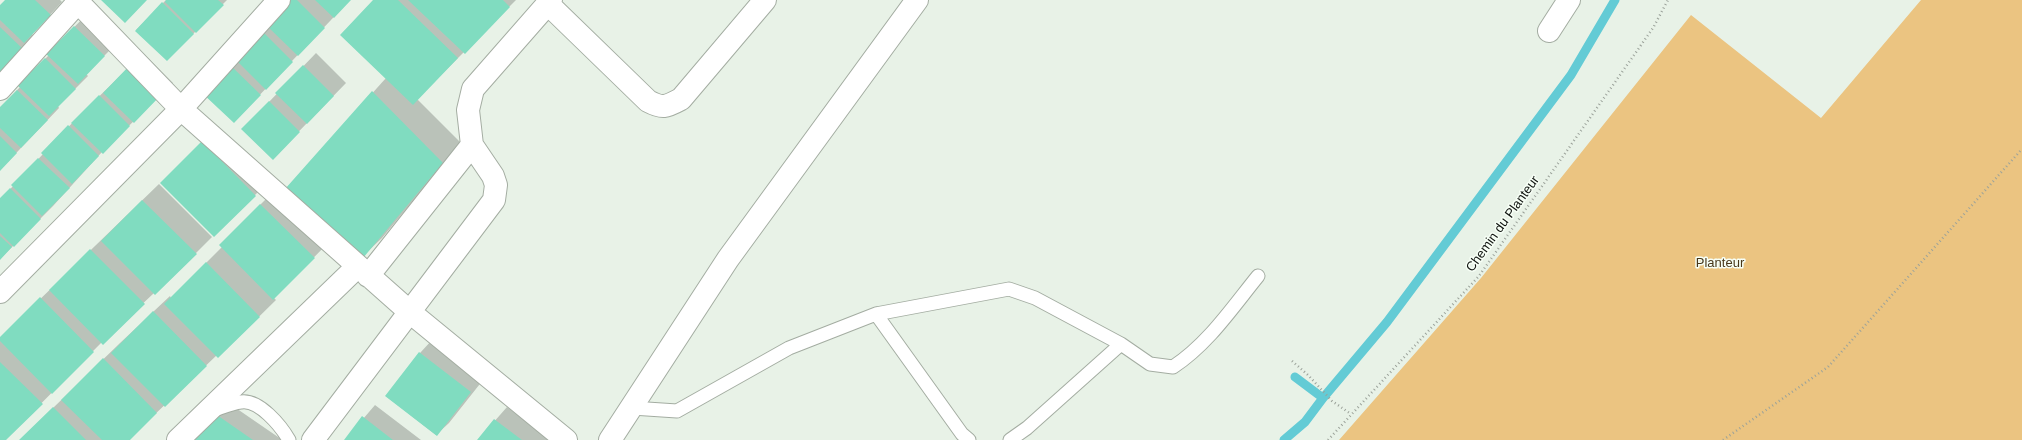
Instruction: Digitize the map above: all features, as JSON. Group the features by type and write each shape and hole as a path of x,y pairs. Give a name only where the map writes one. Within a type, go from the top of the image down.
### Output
{"street":[{"path":"0,292 181,109 278,0"},
{"path":"313,440 411,313 494,200 496,185 493,176 472,145 468,110 473,89 550,2 648,101 660,107 670,105 681,99 765,0"},
{"path":"610,440 728,259 917,0"},
{"path":"1549,31 1569,0"},
{"path":"0,89 78,1 181,109 411,313 566,440"},
{"path":"178,440 363,271 472,145"}],"lane":[{"path":"632,408 677,411 789,348 876,314 1010,289 1035,298 1121,344 1150,364 1173,367 1187,358 1208,338 1258,276"},
{"path":"876,314 962,434 969,440"},
{"path":"1010,440 1027,428 1121,344"},
{"path":"208,412 243,401 260,407 276,422 288,440"}],"path":[{"name":"Chemin du Planteur","path":"1328,440 1479,276 1653,28 1668,0"},
{"path":"1723,440 1828,367 2022,149"},
{"path":"1292,361 1316,383 1332,401 1351,414"}],"green space":[{"name":"Planteur","path":"1921,0 2022,0 2022,440 1339,440 1481,278 1691,15 1821,118"}],"building":[{"path":"5,0 35,0 51,15 24,43 0,20 0,5"},
{"path":"101,0 147,0 125,23"},
{"path":"166,0 218,0 224,5 196,33 165,2"},
{"path":"291,0 297,0 325,28 298,56 266,25"},
{"path":"315,0 351,0 334,18"},
{"path":"373,0 398,0 458,58 413,105 340,35"},
{"path":"408,0 503,0 510,7 465,54"},
{"path":"162,2 194,34 167,61 135,31"},
{"path":"74,26 105,56 78,84 46,54"},
{"path":"0,27 23,49 0,72"},
{"path":"262,31 293,62 266,90 235,59"},
{"path":"45,58 76,89 49,116 17,85"},
{"path":"130,65 161,95 134,123 103,93"},
{"path":"230,65 261,95 234,123 202,93"},
{"path":"303,65 334,96 307,124 275,93"},
{"path":"17,90 48,120 21,148 0,128 0,107"},
{"path":"372,91 443,163 363,258 285,189"},
{"path":"99,95 130,126 103,154 71,123"},
{"path":"269,101 300,132 273,160 241,129"},
{"path":"68,125 99,156 72,184 41,153"},
{"path":"0,136 17,153 0,171"},
{"path":"202,141 256,196 214,237 160,183"},
{"path":"38,158 70,188 42,216 11,185"},
{"path":"10,188 41,219 14,247 0,233 0,198"},
{"path":"142,200 197,254 155,295 101,241"},
{"path":"260,204 315,258 273,300 219,245"},
{"path":"0,236 12,247 0,260"},
{"path":"90,249 145,304 103,345 49,290"},
{"path":"206,262 260,317 218,358 164,304"},
{"path":"40,297 94,352 52,394 0,341 0,337"},
{"path":"153,311 207,366 165,407 111,353"},
{"path":"419,352 471,392 437,436 385,396"},
{"path":"103,358 157,413 130,440 102,440 61,400"},
{"path":"0,362 43,404 6,440 0,440"},
{"path":"53,407 86,440 19,440"},
{"path":"217,415 253,440 193,440"},
{"path":"362,416 393,440 344,440"},
{"path":"494,419 522,440 477,440"}],"waterway":[{"path":"1284,440 1305,422 1323,398 1387,322 1571,75 1615,0"},
{"path":"1295,377 1323,398"}]}
